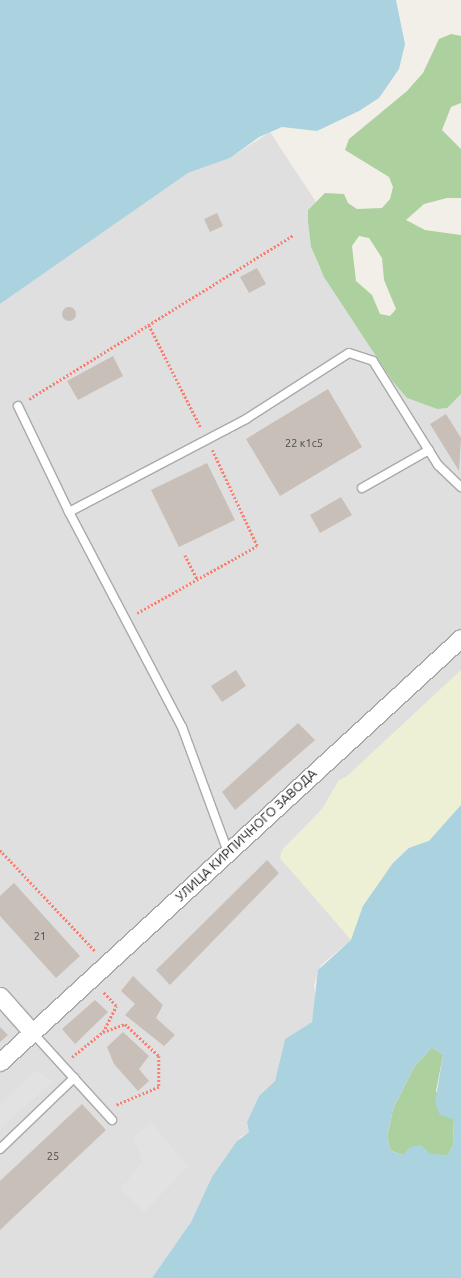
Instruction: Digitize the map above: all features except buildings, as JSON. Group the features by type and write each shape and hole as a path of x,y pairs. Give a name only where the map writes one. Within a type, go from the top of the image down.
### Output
{"street":[{"name":"УЛИЦА КИРПИЧНОГО ЗАВОДА","path":"0,1062 461,638"},
{"path":"0,996 32,1032"}],"lane":[{"path":"69,512 207,439 349,353 373,361 429,450 461,487"},
{"path":"18,406 69,512 182,727 228,852"},
{"path":"362,488 429,450"},
{"path":"32,1032 112,1120"},
{"path":"0,1149 74,1078"}],"path":[{"path":"18,406 294,235"},
{"path":"125,620 257,546 207,439 149,325"},
{"path":"185,555 197,580"},
{"path":"0,850 107,962"},
{"path":"90,978 116,1006 103,1032"},
{"path":"62,1065 103,1032 125,1024 159,1056 159,1087 102,1109"}],"shaded area":[{"path":"270,132 316,202 308,210 308,222 311,247 319,267 393,382 407,398 437,409 461,394 461,805 351,940 321,965 314,985 316,1001 312,1022 285,1039 275,1081 259,1096 247,1122 249,1132 240,1137 205,1192 191,1222 152,1278 0,1278 0,304 188,173 230,158"},
{"path":"37,1070 52,1082 0,1129 0,1104"},
{"path":"151,1122 188,1167 144,1212 121,1189 143,1161 133,1138"}],"green space":[{"path":"451,34 461,36 461,103 451,107 442,130 461,149 461,198 447,198 424,204 406,220 425,230 461,235 461,394 447,408 437,409 407,398 393,382 324,277 311,247 308,210 325,193 344,194 348,203 357,209 382,208 390,199 393,187 389,177 345,150 349,139 407,91 423,73 439,39","holes":["359,236 369,238 382,258 384,280 396,309 390,316 380,314 372,295 356,281 352,246"]},
{"path":"461,670 461,805 429,841 409,848 393,863 363,906 351,940 280,858 282,850 322,809 339,780 346,777"},
{"path":"432,1047 443,1055 436,1091 454,1119 453,1145 448,1155 403,1155 391,1151 387,1138 393,1109 414,1067"}],"water":[{"path":"0,0 396,0 405,44 399,69 379,98 359,111 317,131 282,127 259,137 230,158 188,173 0,304"},
{"path":"461,805 461,1278 152,1278 191,1222 212,1177 237,1141 249,1132 247,1122 259,1096 275,1081 285,1039 312,1022 318,970 351,940 363,906 393,863 409,848 429,841","holes":["432,1047 443,1055 435,1103 440,1115 454,1119 453,1145 448,1155 430,1154 421,1145 410,1147 403,1155 391,1151 387,1138 393,1109 414,1067"]}]}
